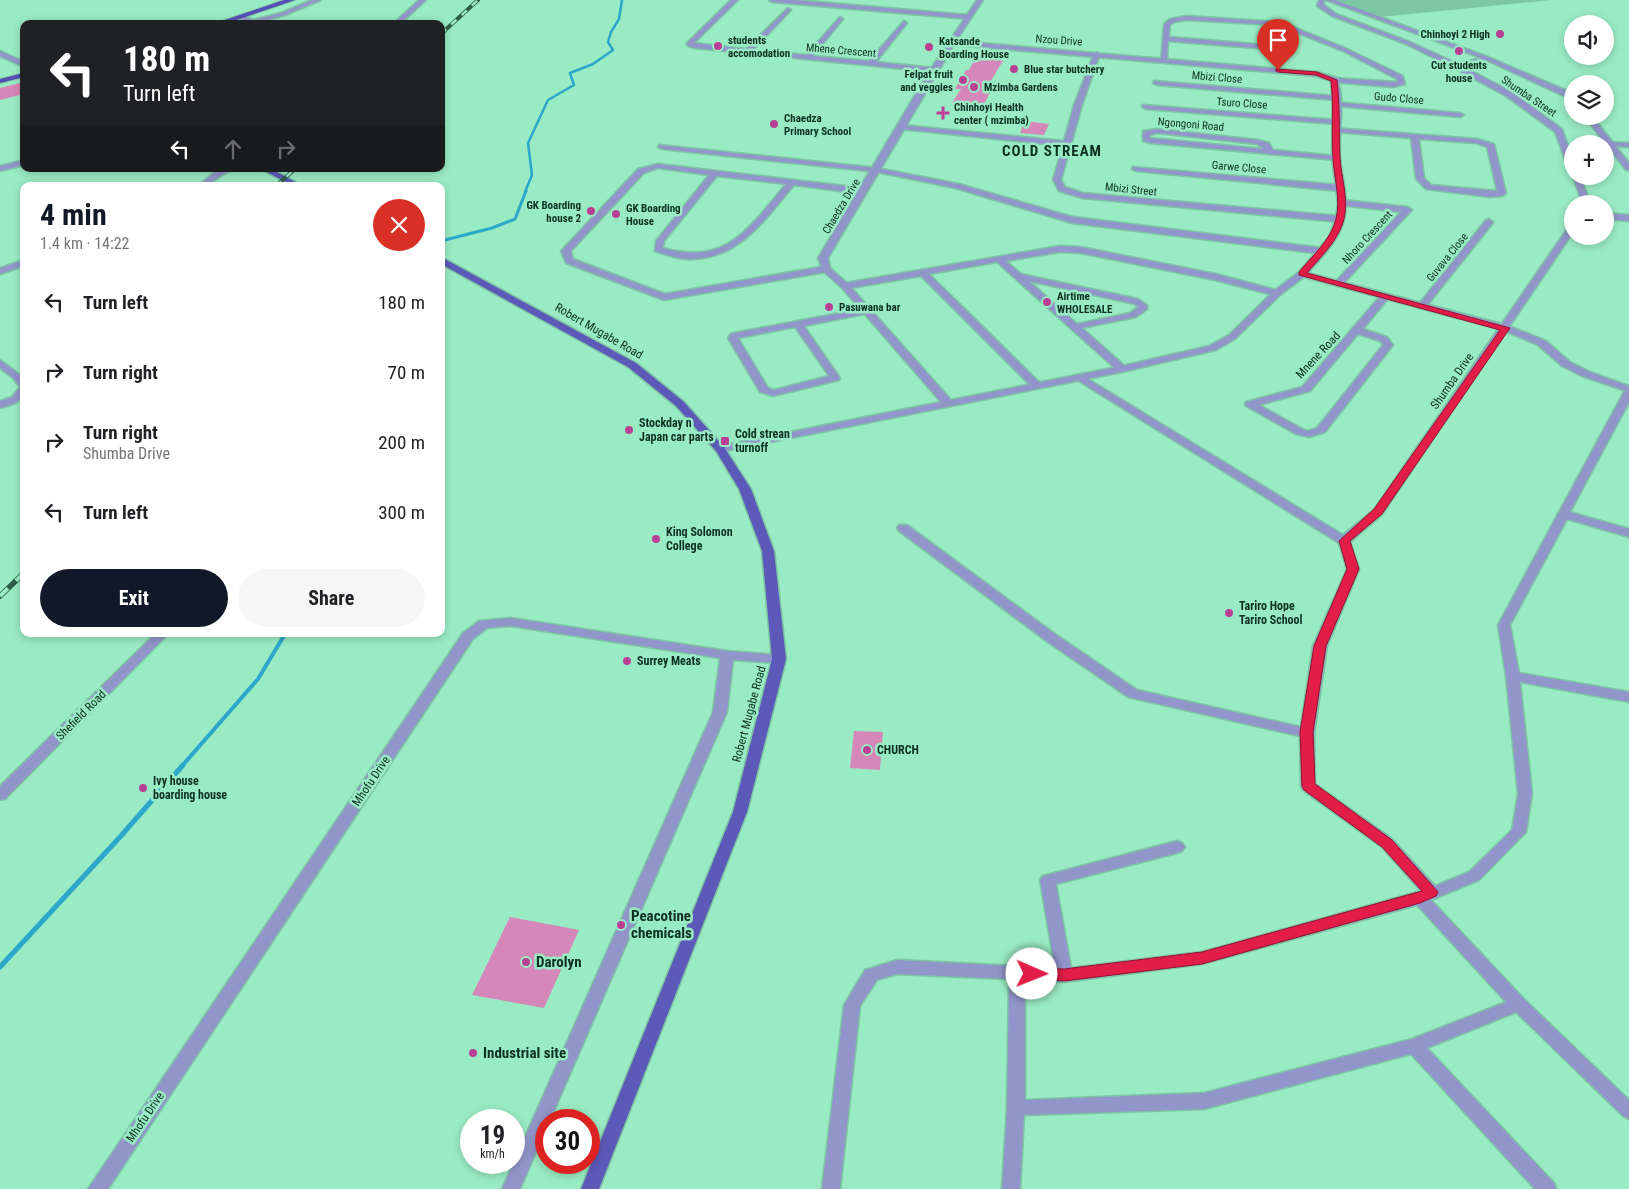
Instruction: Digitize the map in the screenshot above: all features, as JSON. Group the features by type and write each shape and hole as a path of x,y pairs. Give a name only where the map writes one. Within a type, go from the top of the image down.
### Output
{"highway":[{"path":"230,20 291,0"},
{"path":"0,81 20,76"}],"main road":[{"path":"271,172 291,182"},
{"name":"Robert Mugabe Road","path":"445,262 632,365 680,404 720,449 746,490 768,551 779,659 740,812 590,1189"}],"street":[{"path":"260,20 283,14 318,0"},
{"path":"400,20 423,0"},
{"name":"Mhene Crescent","path":"735,0 689,44 747,52 934,70"},
{"path":"772,0 969,17"},
{"name":"Chaedza Drive","path":"826,269 823,258 934,70 954,43 980,0"},
{"name":"Shumba Street","path":"1322,0 1319,5 1334,15 1408,42 1509,94 1559,131 1564,145"},
{"path":"1330,0 1486,58 1564,93"},
{"path":"747,52 788,10"},
{"path":"240,17 247,20"},
{"name":"Nzou Drive","path":"954,43 1317,74 1331,79 1394,86 1401,84 1400,78 1345,50 1278,23 1186,18 1172,20 1167,24 1166,40"},
{"path":"807,58 840,19"},
{"path":"871,64 904,23"},
{"path":"1163,60 1166,40 1267,47"},
{"path":"0,54 20,63"},
{"name":"Mbizi Street","path":"1097,54 1078,105 1057,180 1062,189 1082,195 1340,219"},
{"path":"1455,65 1486,58"},
{"path":"720,449 1122,369 1212,348 1232,337 1277,293 1302,274 1333,238 1340,219 1342,203 1336,158 1336,101 1331,79"},
{"name":"Mbizi Close","path":"1157,83 1336,101"},
{"name":"Gudo Close","path":"1336,101 1460,114"},
{"name":"Tsuro Close","path":"1146,107 1336,126"},
{"path":"1595,125 1604,135"},
{"path":"1336,126 1415,136 1477,141 1491,146 1502,193 1490,194 1429,187 1420,179 1415,136"},
{"path":"901,127 1068,144"},
{"name":"Ngongoni Road","path":"1270,152 1266,144 1258,142 1157,131 1146,133 1146,140 1151,141 1270,152 1336,158"},
{"path":"1614,144 1629,145"},
{"path":"662,147 876,170 956,186 1072,220 1322,251"},
{"path":"1614,148 1629,168"},
{"path":"0,169 20,163"},
{"path":"863,191 658,166 641,171 566,251 569,261 664,297 826,269 845,286 949,404"},
{"name":"Garwe Close","path":"1136,169 1340,188"},
{"path":"207,182 222,172"},
{"path":"714,174 660,241 658,249 684,256 714,254 728,250 742,240 792,182"},
{"name":"Nhoro Crescent","path":"1339,284 1408,210 1342,203"},
{"path":"1614,217 1629,218"},
{"name":"Guvava Close","path":"1422,306 1489,222"},
{"name":"Shumba Drive","path":"1344,541 1378,512 1506,328 1564,240"},
{"path":"845,286 924,274 1060,249 1081,250 1216,276 1277,293"},
{"path":"1000,260 1122,369"},
{"path":"0,271 20,264"},
{"path":"924,274 1036,385"},
{"path":"831,1189 852,1005 871,975 897,967 1064,975 1202,958 1426,895 1474,876 1519,832 1525,794 1513,676 1504,625 1629,390 1586,374 1566,364 1542,344 1506,328 1302,274"},
{"path":"1018,276 1138,302 1144,307 1133,315 1075,327"},
{"name":"Mnene Road","path":"1357,330 1384,339 1388,345 1321,430 1309,434 1300,432 1250,404 1306,388 1385,296"},
{"path":"798,324 835,378 773,393 764,390 733,338 734,336 867,311"},
{"path":"0,364 17,376 20,381"},
{"path":"1079,378 1344,541 1353,569 1320,646 1306,732 1308,786 1387,843 1426,895 1518,1004 1629,1111"},
{"path":"0,405 16,399 20,393"},
{"path":"1564,514 1629,533"},
{"path":"903,528 1050,637 1133,694 1306,732"},
{"name":"Mhofu Drive","path":"97,1189 468,636 484,624 511,622 727,655 779,659"},
{"name":"Shefield Road","path":"0,795 159,637"},
{"path":"511,1189 720,712 727,655"},
{"path":"1513,676 1629,697"},
{"path":"1064,975 1048,880 1177,847"},
{"path":"1011,1189 1016,1108 1017,974"},
{"path":"1016,1108 1204,1101 1414,1046 1518,1004"},
{"path":"1414,1046 1547,1189"}],"green space":[{"path":"1336,0 1551,0 1380,17"}],"building":[{"path":"976,57 1004,59 989,84 994,85 983,106 952,103 961,89 955,89"},
{"path":"20,83 20,95 0,100 0,88"},
{"path":"1025,121 1049,124 1044,135 1020,133"},
{"name":"CHURCH","path":"854,731 883,732 880,770 850,768"},
{"name":"Darolyn","path":"510,917 579,930 544,1008 472,995"}],"waterway":[{"path":"525,192 532,175 528,143 548,100 574,85 570,73 593,64 613,50 608,42 611,32 619,19 622,0"},
{"path":"445,240 492,228 515,219 526,191"},
{"path":"182,766 258,679 283,637"},
{"path":"0,967 120,837 183,765"}],"railway":[{"path":"445,30 478,0"},
{"path":"280,182 292,172"},
{"path":"0,596 20,577"}],"place":[{"name":"Chinhoyi 2 High","path":"1500,34"},
{"name":"students accomodation","path":"718,46"},
{"name":"Katsande Boarding House","path":"929,47"},
{"name":"Cut students house","path":"1459,51"},
{"name":"Blue star butchery","path":"1014,69"},
{"name":"Felpat fruit and veggies","path":"963,80"},
{"name":"Mzimba Gardens","path":"974,87"},
{"name":"Chinhoyi Health center ( mzimba)","path":"943,113"},
{"name":"Chaedza Primary School","path":"774,124"},
{"name":"GK Boarding house 2","path":"591,211"},
{"name":"GK Boarding House","path":"616,214"},
{"name":"Airtime WHOLESALE","path":"1047,302"},
{"name":"Pasuwana bar","path":"829,307"},
{"name":"Stockday n Japan car parts","path":"629,430"},
{"name":"Cold strean turnoff","path":"725,441"},
{"name":"King Solomon College","path":"656,539"},
{"name":"Tariro Hope Tariro School","path":"1229,613"},
{"name":"Surrey Meats","path":"627,661"},
{"name":"CHURCH","path":"867,750"},
{"name":"Ivy house boarding house","path":"143,788"},
{"name":"Peacotine chemicals","path":"621,925"},
{"name":"Darolyn","path":"526,962"},
{"name":"Industrial site","path":"473,1053"}],"district":[{"name":"COLD STREAM","path":"1052,151"}],"route":[{"path":"1032,974 1064,975 1202,958 1420,898 1431,892 1387,843 1308,786 1306,732 1320,646 1353,569 1344,541 1378,512 1506,328 1302,274 1333,238 1340,219 1342,203 1336,158 1337,104 1334,80 1317,74 1278,70"}]}
